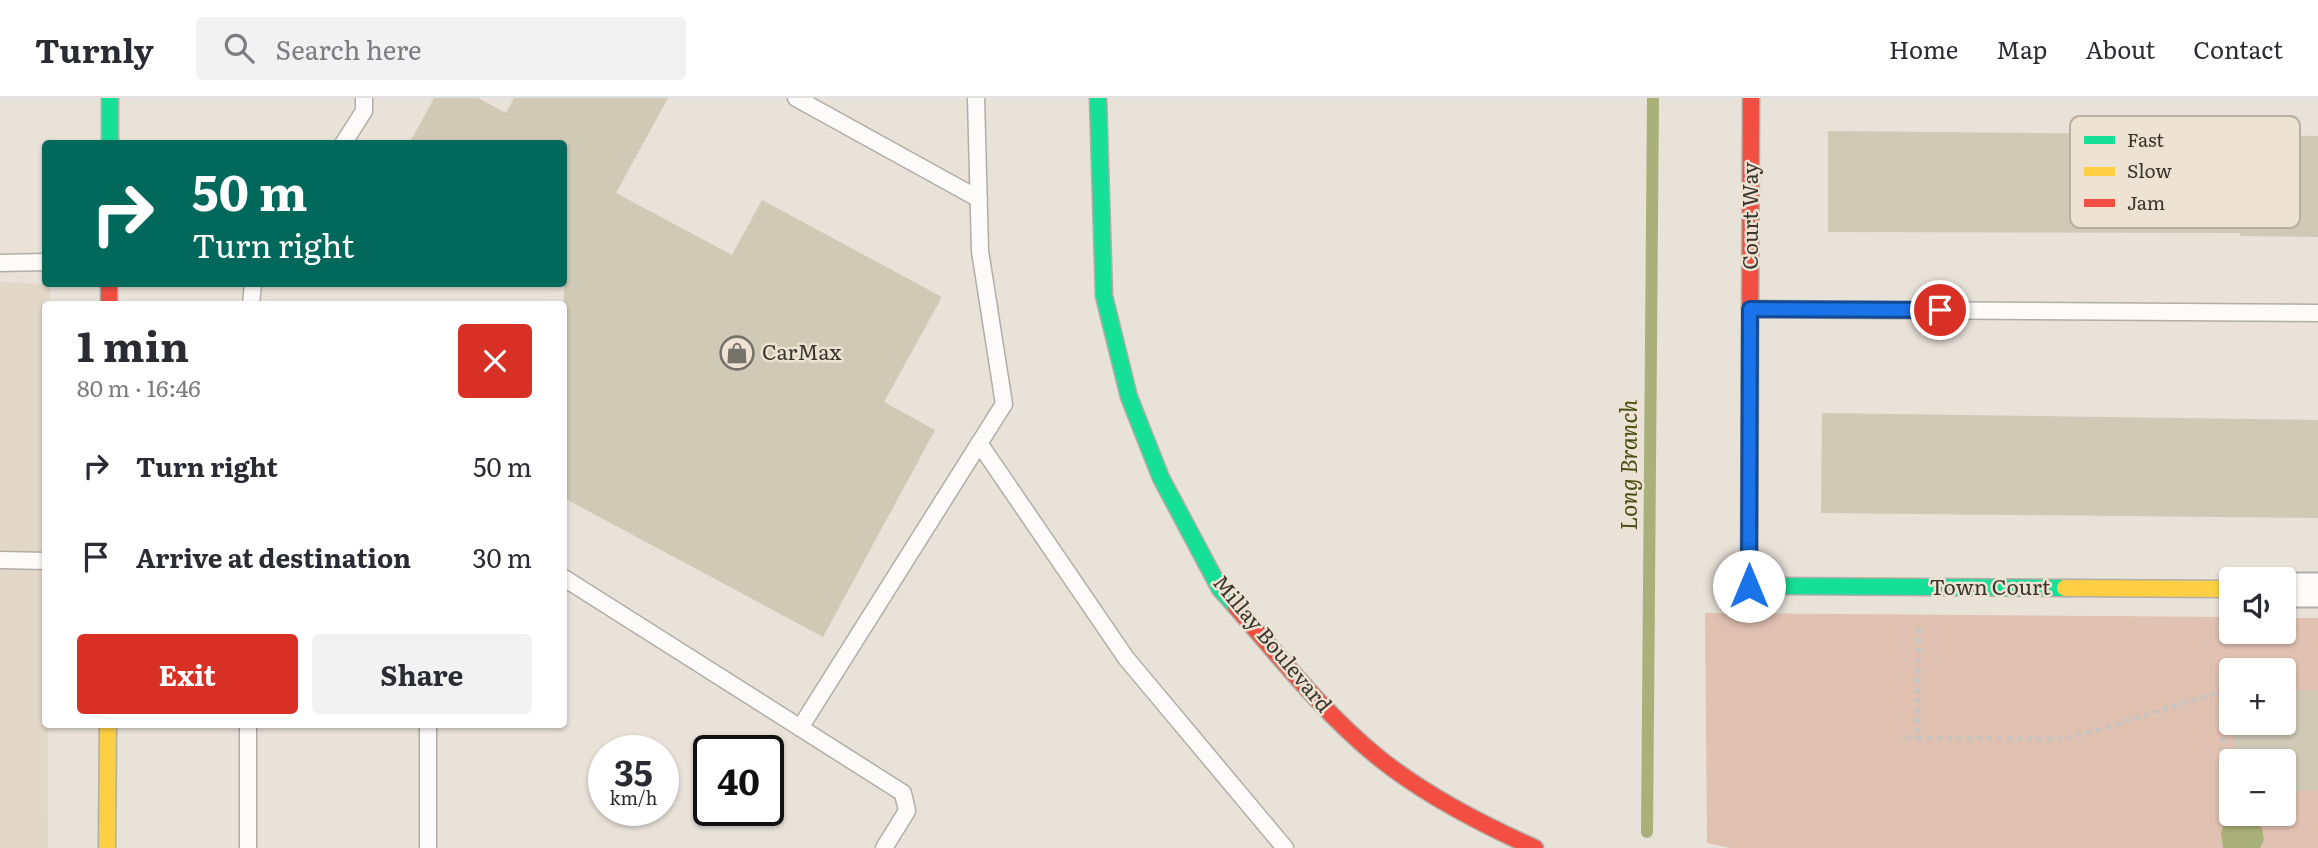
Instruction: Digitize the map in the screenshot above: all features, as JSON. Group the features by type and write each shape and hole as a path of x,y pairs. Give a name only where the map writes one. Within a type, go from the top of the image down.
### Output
{"street":[{"path":"110,98 110,140"},
{"name":"Millay Boulevard","path":"1098,98 1104,296 1129,397 1161,478 1220,589 1323,707 1379,758 1439,799 1535,848"},
{"name":"Court Way","path":"1749,586 1751,98"},
{"name":"Town Court","path":"1749,586 2219,589"},
{"path":"2296,590 2318,590"},
{"path":"107,848 108,728"}],"lane":[{"path":"346,140 364,111 364,98"},
{"path":"796,98 979,199"},
{"path":"800,728 1004,404 980,251 976,98"},
{"path":"0,262 42,262"},
{"path":"1750,309 2318,313"},
{"path":"979,443 1126,658 1285,848"},
{"path":"0,560 42,561"},
{"path":"567,580 903,793 907,811 884,848"},
{"path":"248,728 248,848"},
{"path":"428,728 428,848"}],"path":[{"path":"1917,738 1919,628"},
{"path":"1906,737 2058,739 2091,732 2223,691 2223,749"}],"shaded area":[{"path":"0,282 42,284 42,287 50,287 50,301 42,301 42,728 48,728 48,848 0,848"},
{"path":"1705,613 2219,617 2219,644 2296,644 2296,618 2318,618 2318,848 1730,848 1707,843"},
{"path":"2224,826 2260,826 2264,840 2260,848 2223,848 2221,832"}],"building":[{"name":"CarMax","path":"434,98 478,98 506,113 514,98 668,98 616,193 732,255 762,200 942,297 884,402 935,430 823,637 567,500 567,301 564,301 564,287 567,287 567,140 411,140"},
{"path":"1828,131 2070,133 2070,228 2300,228 2300,136 2318,136 2318,237 2240,236 2240,233 1828,232"},
{"path":"1822,413 2318,420 2318,518 1821,513"},
{"path":"2296,690 2318,691 2318,791 2296,790 2296,749 2234,749 2234,735 2296,735"}],"waterway":[{"name":"Long Branch","path":"1647,832 1653,98"}],"traffic: fast":[{"path":"110,98 110,140"},
{"path":"1098,98 1104,296 1129,397 1161,478 1220,589 1236,607"},
{"path":"1777,586 2065,588"}],"traffic: slow":[{"path":"2065,588 2219,589"},
{"path":"107,848 108,728"}],"traffic: jam":[{"path":"1751,98 1749,586 1777,586"},
{"path":"109,287 109,301"},
{"path":"1236,607 1322,705 1379,758 1454,808 1535,848"}],"place":[{"name":"CarMax","path":"737,353"}],"route":[{"path":"1749,586 1750,309 1940,310"}]}
